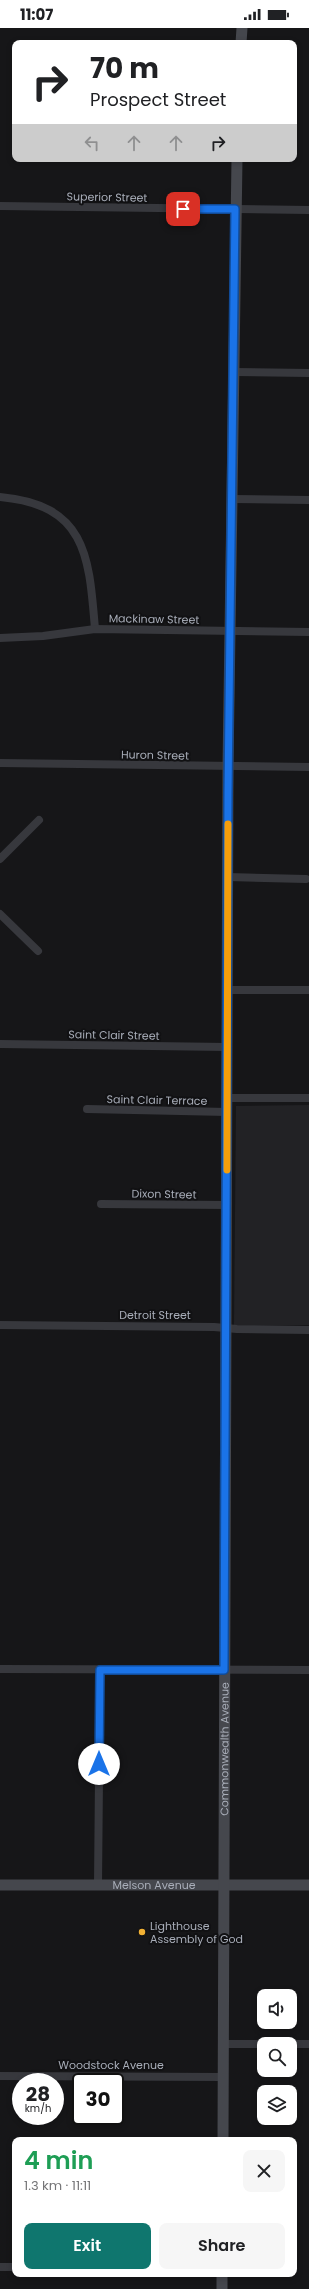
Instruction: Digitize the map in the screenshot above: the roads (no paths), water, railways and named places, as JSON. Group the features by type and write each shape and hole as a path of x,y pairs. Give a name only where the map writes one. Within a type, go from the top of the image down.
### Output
{"main road":[{"path":"241,40 242,28"},
{"name":"Commonwealth Avenue","path":"223,2137 228,767 232,631 235,209 237,162"},
{"name":"Melson Avenue","path":"0,1885 309,1885"},
{"path":"222,2277 222,2289"}],"street":[{"name":"Superior Street","path":"0,206 309,210"},
{"path":"234,372 309,373"},
{"path":"0,497 25,501 52,511 71,528 82,545 91,576 95,629"},
{"path":"232,499 309,500"},
{"name":"Mackinaw Street","path":"0,638 43,636 95,629 309,632"},
{"name":"Huron Street","path":"0,763 309,767"},
{"path":"0,859 39,820"},
{"path":"228,877 306,879"},
{"path":"0,914 38,950"},
{"path":"228,990 309,990"},
{"name":"Saint Clair Street","path":"0,1044 227,1047"},
{"path":"227,1098 309,1098"},
{"name":"Saint Clair Terrace","path":"87,1109 227,1112"},
{"name":"Dixon Street","path":"102,1204 227,1205"},
{"name":"Detroit Street","path":"0,1325 309,1330"},
{"path":"0,1669 309,1670"},
{"path":"98,1885 100,1670"},
{"path":"223,2044 309,2044"},
{"name":"Woodstock Avenue","path":"0,2076 223,2077"},
{"path":"0,2267 12,2267"}],"place":[{"name":"Lighthouse Assembly of God","path":"142,1932"}]}
